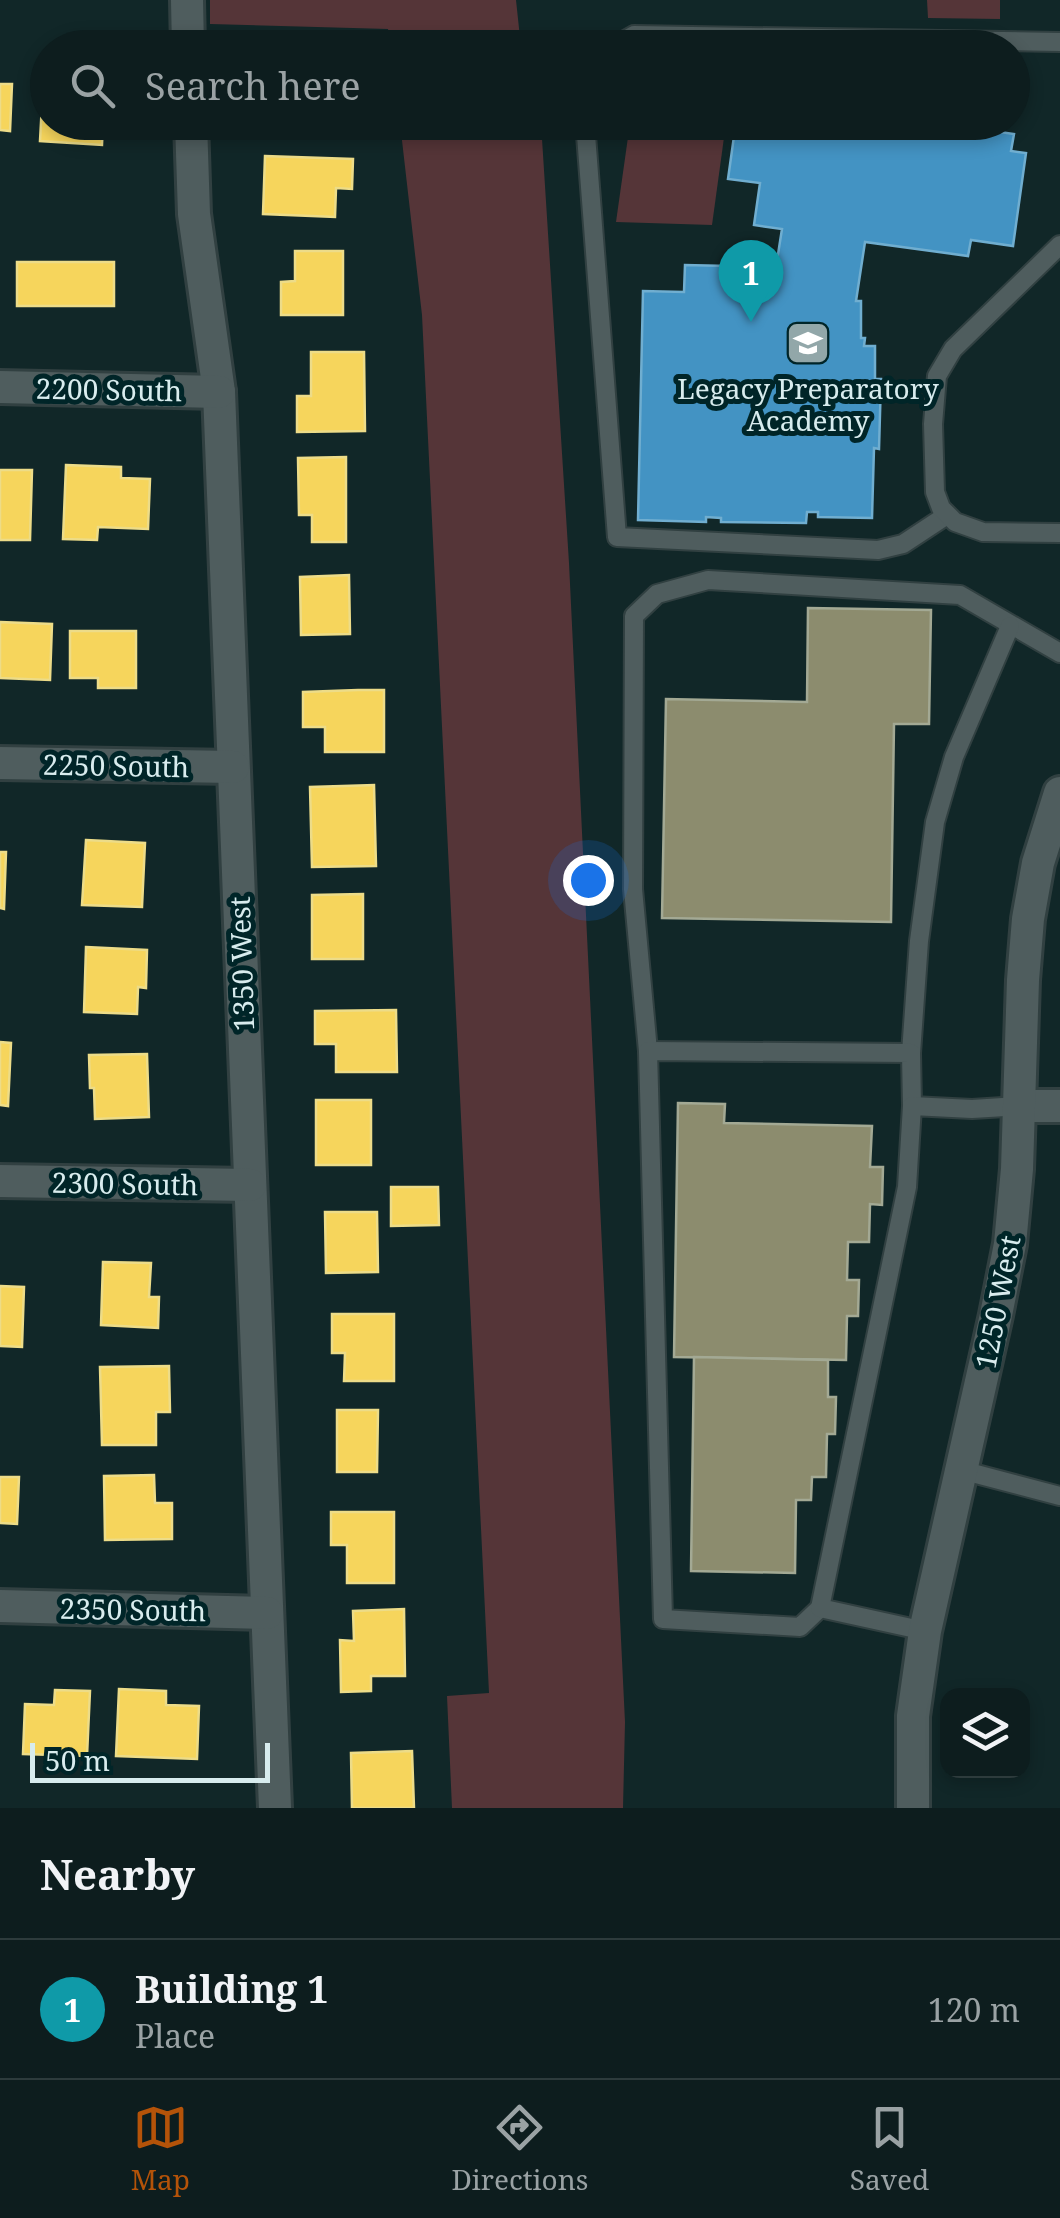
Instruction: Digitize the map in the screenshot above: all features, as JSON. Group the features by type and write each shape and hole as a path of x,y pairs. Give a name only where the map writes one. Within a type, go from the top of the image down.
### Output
{"street":[{"path":"187,0 188,30"},
{"name":"1350 West","path":"192,140 194,214 218,392 275,1808"},
{"name":"2200 South","path":"0,387 218,392"},
{"name":"2250 South","path":"0,763 233,767"},
{"name":"1250 West","path":"912,1808 913,1716 924,1631 1010,1244 1028,920 1038,863 1060,793"},
{"path":"1020,1106 1060,1106"},
{"name":"2300 South","path":"0,1181 250,1185"},
{"name":"2350 South","path":"0,1606 267,1613"}],"lane":[{"path":"1030,42 1060,42"},
{"path":"586,140 617,537 878,550 903,544 947,515"},
{"path":"1060,245 954,349 937,376 934,424 936,492 940,508 947,515 966,528 983,532 1060,533"},
{"path":"1010,626 954,757 935,822 919,941 907,1187 820,1608 800,1627 663,1619 648,1051 633,889 634,616 657,594 708,580 960,595 1060,653"},
{"path":"648,1051 911,1054"},
{"path":"912,1106 1020,1106"},
{"path":"961,1470 1060,1496"},
{"path":"820,1608 924,1631"}],"shaded area":[{"path":"210,0 516,0 519,30 388,30 210,24"},
{"path":"927,0 1000,0 1000,19 928,18"},
{"path":"402,140 542,140 569,563 625,1722 623,1808 452,1808 447,1696 489,1693 422,315"},
{"path":"628,140 724,140 712,225 616,222"}],"building: Homes":[{"path":"0,84 12,84 10,131 0,130"},
{"path":"40,140 102,140 102,145"},
{"path":"265,156 353,159 352,189 336,188 335,217 263,214"},
{"path":"295,251 343,251 343,315 281,315 281,282 295,281"},
{"path":"17,262 114,262 114,306 17,306"},
{"path":"311,352 364,352 365,431 297,432 297,396 311,396"},
{"path":"346,457 346,542 312,542 312,515 299,515 298,458"},
{"path":"66,465 121,467 121,478 150,479 148,529 98,527 97,540 63,539"},
{"path":"0,470 32,470 30,540 0,540"},
{"path":"349,575 350,634 301,635 300,577"},
{"path":"0,622 52,624 50,680 0,678"},
{"path":"70,631 136,631 136,688 98,688 98,678 70,678"},
{"path":"384,690 384,752 325,752 325,727 303,727 303,692"},
{"path":"374,785 376,866 312,867 310,787"},
{"path":"86,840 145,843 142,907 82,905"},
{"path":"0,852 6,852 4,909 0,908"},
{"path":"363,894 363,959 312,959 312,895"},
{"path":"86,947 147,950 146,988 138,987 137,1014 84,1012"},
{"path":"396,1010 397,1072 336,1072 336,1044 315,1044 315,1011"},
{"path":"0,1042 11,1043 8,1106 0,1105"},
{"path":"147,1054 149,1117 95,1119 89,1055"},
{"path":"316,1100 371,1100 371,1165 316,1165"},
{"path":"391,1187 438,1187 439,1225 391,1226"},
{"path":"325,1212 377,1212 378,1272 326,1273"},
{"path":"103,1262 151,1263 149,1297 159,1297 158,1328 101,1325"},
{"path":"0,1286 24,1287 22,1347 0,1346"},
{"path":"332,1314 394,1314 394,1381 344,1381 345,1353 332,1353"},
{"path":"169,1366 170,1412 156,1412 156,1445 102,1445 100,1367"},
{"path":"337,1410 378,1410 377,1472 337,1472"},
{"path":"154,1475 155,1503 172,1503 172,1539 105,1540 104,1476"},
{"path":"0,1477 19,1477 17,1524 0,1523"},
{"path":"331,1512 394,1512 394,1583 347,1583 347,1545 331,1545"},
{"path":"404,1609 405,1676 371,1676 371,1691 341,1692 340,1640 354,1641 353,1611"},
{"path":"119,1689 166,1691 166,1705 199,1706 197,1759 116,1756"},
{"path":"55,1690 90,1691 87,1756 23,1754 25,1704 54,1705"},
{"path":"412,1751 414,1808 352,1808 351,1753"}],"building: Schools":[{"path":"733,140 1013,140 1011,151 1026,153 1013,246 971,240 968,256 865,242 856,301 861,301 861,338 865,338 864,346 875,346 875,379 881,379 872,518 818,517 818,512 807,512 806,523 721,522 721,518 706,517 706,522 638,520 643,291 684,292 685,265 776,267 782,229 754,225 760,183 728,179"}],"building: Industry":[{"path":"808,608 931,610 929,724 894,724 891,922 662,918 666,699 807,702"},
{"path":"678,1103 725,1104 724,1123 872,1126 870,1167 883,1167 882,1205 870,1204 869,1242 848,1242 847,1280 859,1280 858,1316 847,1316 846,1360 674,1357"},
{"path":"694,1357 828,1360 828,1397 836,1397 835,1434 827,1434 826,1477 812,1477 811,1500 796,1500 795,1573 691,1571"}],"place":[{"name":"Building 1","path":"751,322"},
{"name":"Legacy Preparatory Academy","path":"808,343"}]}
